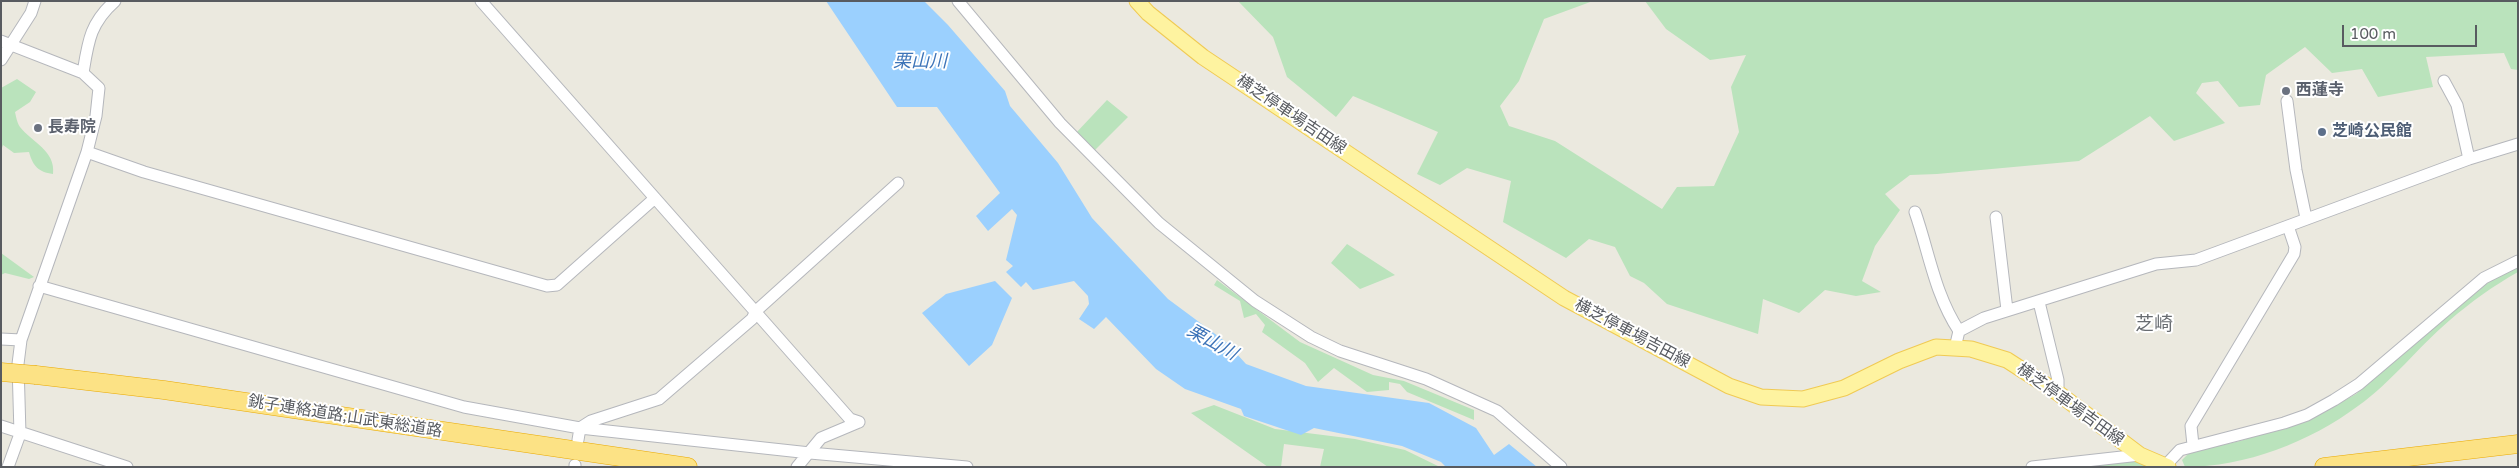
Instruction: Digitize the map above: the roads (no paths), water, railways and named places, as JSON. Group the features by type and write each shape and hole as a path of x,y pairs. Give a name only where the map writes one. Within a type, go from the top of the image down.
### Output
{"highway":[{"name":"銚子連絡道路;山武東総道路","path":"1,372 164,390 688,467"},
{"path":"2324,467 2518,444"}],"main road":[{"name":"横芝停車場吉田線","path":"1137,1 1203,57 1564,298 1729,386 1760,397 1802,399 1844,388 1899,361 1936,347 1971,349 2008,360 2058,393 2140,455 2167,466"}],"street":[{"path":"1,60 6,42 31,12 36,1"},
{"path":"83,73 90,33 106,8 115,1"},
{"path":"481,1 850,419 859,422 821,438 797,467"},
{"path":"958,1 1060,123 1159,223 1255,300 1311,337 1340,351 1426,379 1497,411 1560,467"},
{"path":"6,42 83,73 99,88 96,116 87,152 21,340 18,364 20,434 8,467"},
{"path":"2444,82 2457,105 2469,159"},
{"path":"2287,101 2296,170 2306,218"},
{"path":"1958,331 1976,321 2007,310 2039,302 2156,264 2196,260 2469,159 2518,144"},
{"path":"87,152 144,172 547,286 557,284 655,198"},
{"path":"578,440 580,428 591,421 659,399 752,319 756,311 898,183"},
{"path":"1915,212 1924,236 1931,268 1958,331 1955,348"},
{"path":"1996,218 2007,310"},
{"path":"2193,445 2191,426 2294,254 2295,247 2288,226"},
{"path":"2167,466 2180,450 2193,445 2284,423 2334,400 2371,374 2477,283 2502,267 2518,261"},
{"path":"39,286 464,407 580,428 810,453 967,467"},
{"path":"2039,302 2058,380 2058,393"},
{"path":"1,339 21,340"},
{"path":"1,426 20,434 127,467"},
{"path":"2032,467 2140,455"}],"water":[{"name":"栗山川","path":"826,1 924,1 948,25 1005,91 1010,106 1058,163 1092,218 1168,299 1226,342 1246,364 1306,386 1429,403 1476,428 1494,455 1509,444 1537,467 1446,467 1441,462 1402,446 1314,428 1301,435 1244,416 1241,409 1185,389 1156,369 1106,317 1094,329 1079,319 1089,304 1088,296 1074,281 1033,290 1026,282 1021,287 1006,272 1013,266 1006,260 1017,215 1012,209 988,231 976,216 1000,193 937,107 897,107"},
{"path":"995,281 1012,298 992,345 969,366 922,313 946,294"}],"place":[{"name":"西蓮寺","path":"2286,91"},
{"name":"長寿院","path":"38,128"},
{"name":"芝崎公民館","path":"2322,132"}],"district":[{"name":"芝崎","path":"2154,325"}]}
